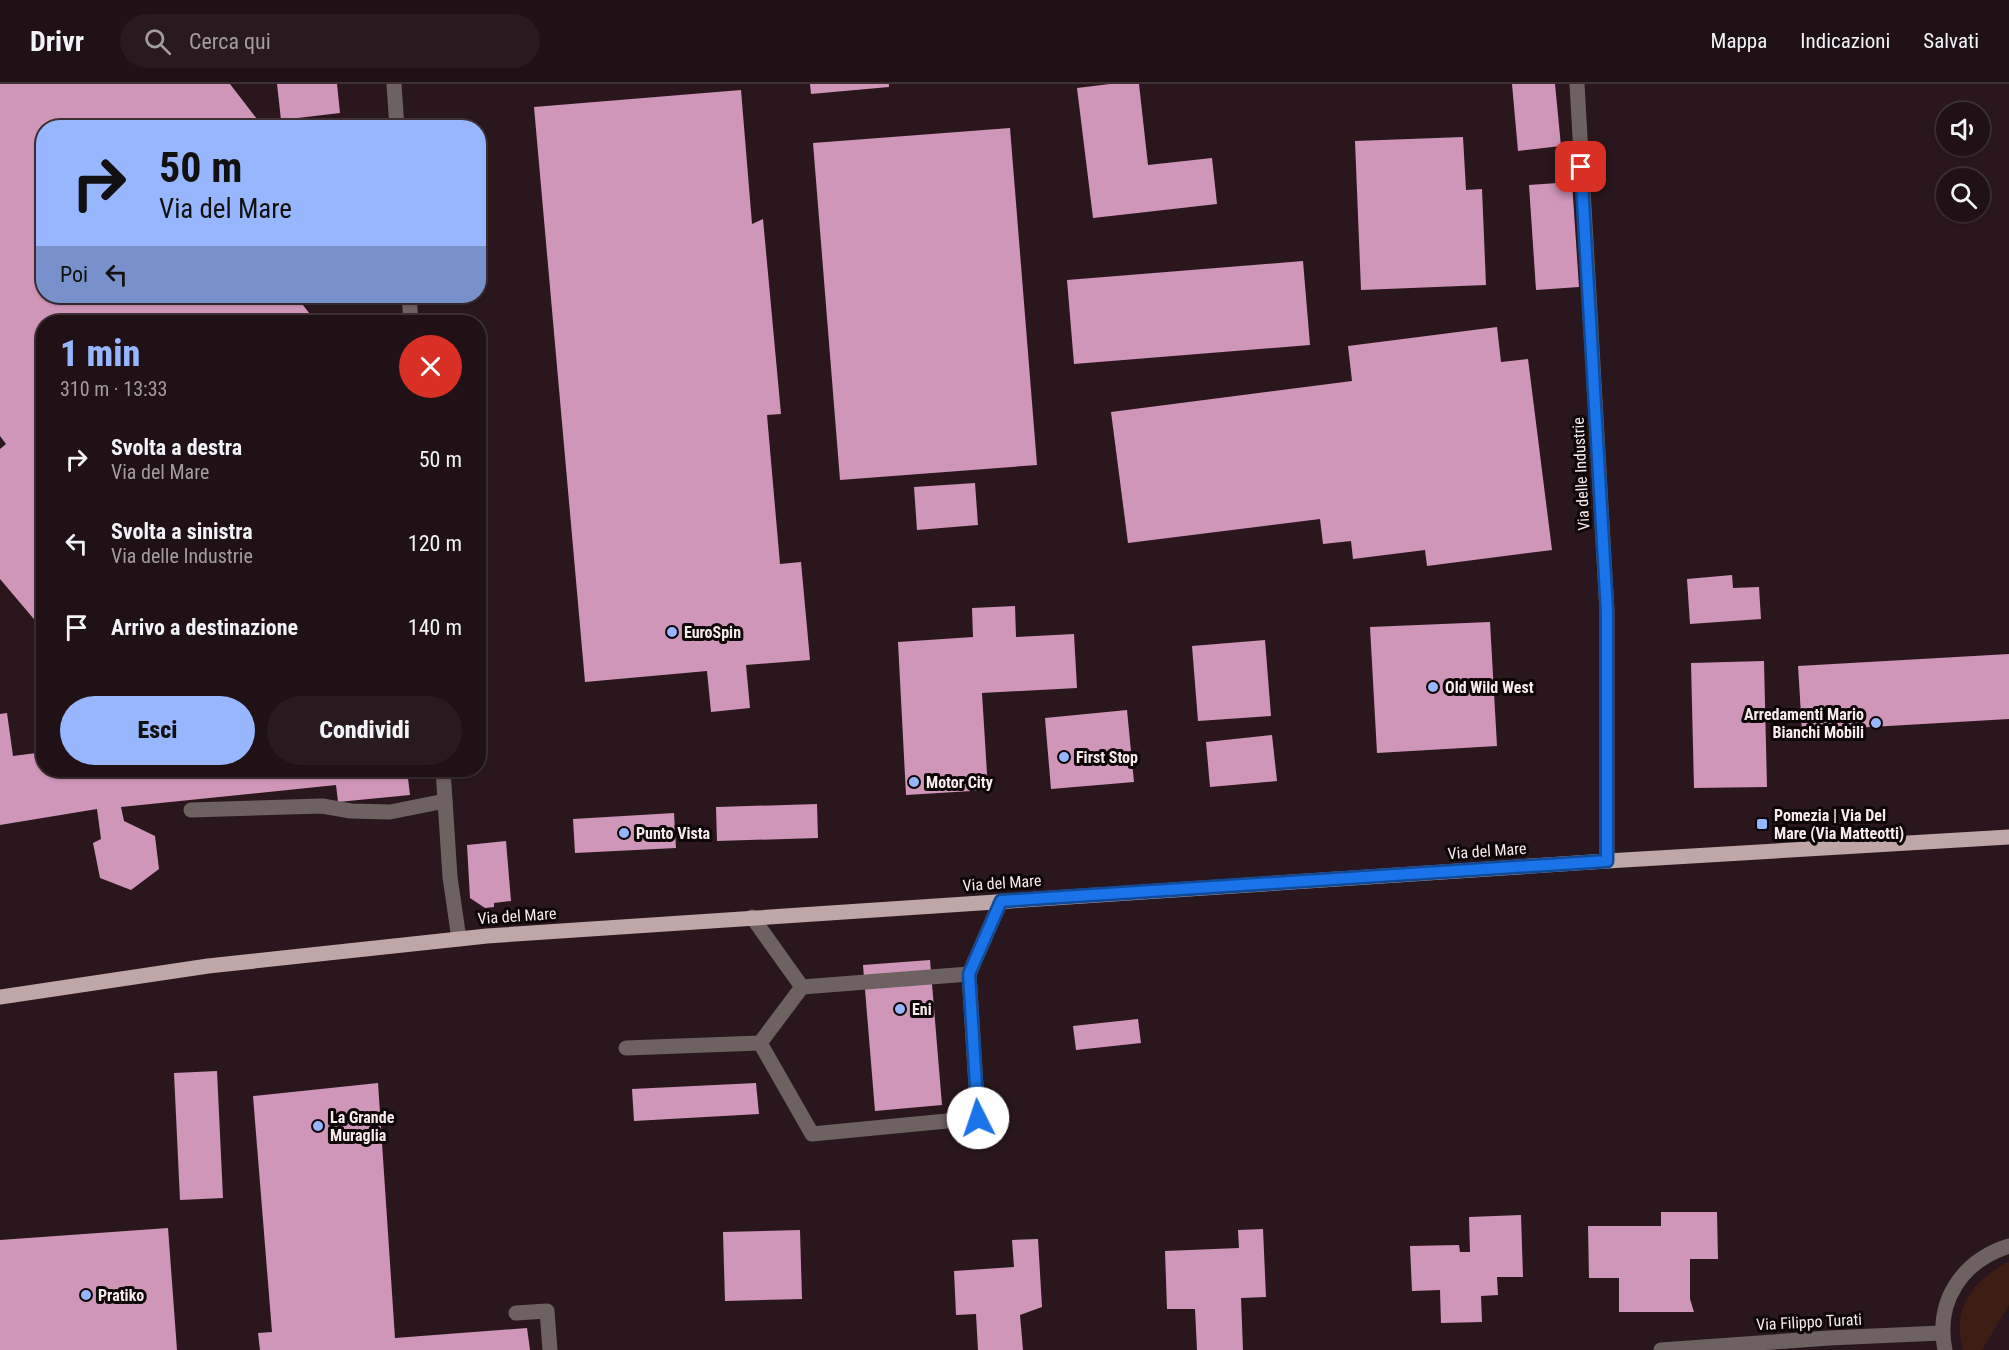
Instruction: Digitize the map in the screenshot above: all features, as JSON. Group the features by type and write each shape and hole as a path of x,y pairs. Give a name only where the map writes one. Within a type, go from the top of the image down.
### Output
{"main road":[{"name":"Via del Mare","path":"0,997 208,966 459,939 752,917 2009,837"}],"street":[{"path":"394,84 397,120"},
{"name":"Via delle Industrie","path":"1577,84 1607,611 1607,861"},
{"path":"443,777 450,877 459,939"},
{"path":"191,810 322,806 351,812 390,812 445,801"},
{"path":"760,1043 812,1134 978,1118 969,974 1001,901"},
{"path":"752,917 802,987"},
{"path":"760,1043 802,987 969,974"},
{"path":"626,1048 760,1043"},
{"path":"1945,1350 1941,1333 1944,1314 1957,1283 1979,1260 1992,1251 2009,1246"},
{"path":"516,1313 547,1311 550,1350"},
{"name":"Via Filippo Turati","path":"1661,1350 1941,1333"}],"shaded area":[{"path":"2009,1261 2009,1305 1982,1350 1963,1350 1960,1320 1968,1297 1985,1278"}],"building":[{"path":"0,84 230,84 258,120 36,120 36,303 301,303 311,315 36,315 36,622 0,579 0,449 6,444 0,436"},
{"path":"277,84 337,84 340,113 281,120"},
{"path":"810,84 889,84 889,87 811,94"},
{"path":"1110,84 1139,84 1148,165 1212,158 1217,204 1093,218 1077,88"},
{"path":"1512,84 1555,84 1561,146 1518,151"},
{"path":"741,90 752,224 763,219 781,414 767,415 780,564 801,562 810,660 746,665 750,708 711,712 707,671 585,682 534,107"},
{"path":"1010,128 1037,465 840,480 813,143"},
{"path":"1463,137 1466,190 1482,189 1486,285 1361,290 1355,141"},
{"path":"1572,182 1579,287 1536,290 1529,185"},
{"path":"1303,261 1310,345 1074,364 1067,280"},
{"path":"1497,327 1501,362 1528,359 1552,550 1427,566 1425,550 1353,559 1351,541 1323,544 1320,519 1128,543 1111,412 1352,381 1348,346"},
{"path":"975,483 978,525 917,530 914,487"},
{"path":"1732,575 1733,588 1759,587 1761,619 1690,624 1687,579"},
{"path":"1015,606 1016,637 1074,634 1077,688 982,693 988,790 906,795 898,642 973,637 972,608"},
{"name":"Old Wild West","path":"1490,622 1497,746 1377,753 1370,627"},
{"path":"1265,640 1271,716 1198,721 1192,646"},
{"path":"2009,654 2009,719 1802,731 1798,666"},
{"path":"1764,661 1767,787 1694,788 1691,663"},
{"path":"1127,710 1134,782 1051,789 1045,718"},
{"path":"7,713 13,756 36,753 36,777 408,777 410,795 338,802 336,785 121,807 124,821 155,836 159,869 131,890 100,878 93,843 101,839 97,809 0,825 0,714"},
{"path":"1272,735 1277,781 1210,787 1206,742"},
{"path":"817,804 818,838 717,841 716,807"},
{"name":"Punto Vista","path":"674,813 676,848 575,853 573,819"},
{"path":"506,841 511,901 494,903 494,907 485,908 470,898 467,845"},
{"name":"Eni","path":"930,960 942,1105 875,1111 863,965"},
{"path":"1138,1019 1141,1043 1076,1050 1073,1026"},
{"path":"217,1071 223,1198 180,1200 174,1073"},
{"path":"378,1083 395,1338 527,1328 530,1350 260,1350 258,1333 272,1332 253,1096"},
{"path":"756,1083 759,1114 634,1121 632,1089"},
{"path":"1661,1212 1717,1212 1718,1259 1690,1259 1690,1299 1694,1312 1619,1312 1619,1278 1589,1278 1588,1226 1661,1226"},
{"path":"1521,1215 1523,1277 1497,1277 1498,1295 1481,1296 1482,1322 1441,1323 1440,1290 1412,1291 1410,1246 1459,1245 1460,1252 1470,1252 1469,1217"},
{"name":"Pratiko","path":"168,1228 177,1350 0,1350 0,1240"},
{"path":"1263,1229 1266,1297 1241,1298 1243,1350 1197,1350 1195,1309 1167,1309 1165,1251 1239,1248 1238,1230"},
{"path":"800,1230 802,1299 725,1301 723,1232"},
{"path":"1038,1239 1042,1307 1020,1315 1023,1350 978,1350 976,1314 956,1315 954,1271 1014,1267 1012,1240"}],"place":[{"name":"EuroSpin","path":"672,632"},
{"name":"Old Wild West","path":"1433,687"},
{"name":"Arredamenti Mario Bianchi Mobili","path":"1876,723"},
{"name":"First Stop","path":"1064,757"},
{"name":"Motor City","path":"914,782"},
{"name":"Pomezia | Via Del Mare (Via Matteotti)","path":"1762,824"},
{"name":"Punto Vista","path":"624,833"},
{"name":"Eni","path":"900,1009"},
{"name":"La Grande Muraglia","path":"318,1126"},
{"name":"Pratiko","path":"86,1295"}],"route":[{"path":"978,1118 969,974 1001,901 1607,861 1607,611 1581,167"}]}
